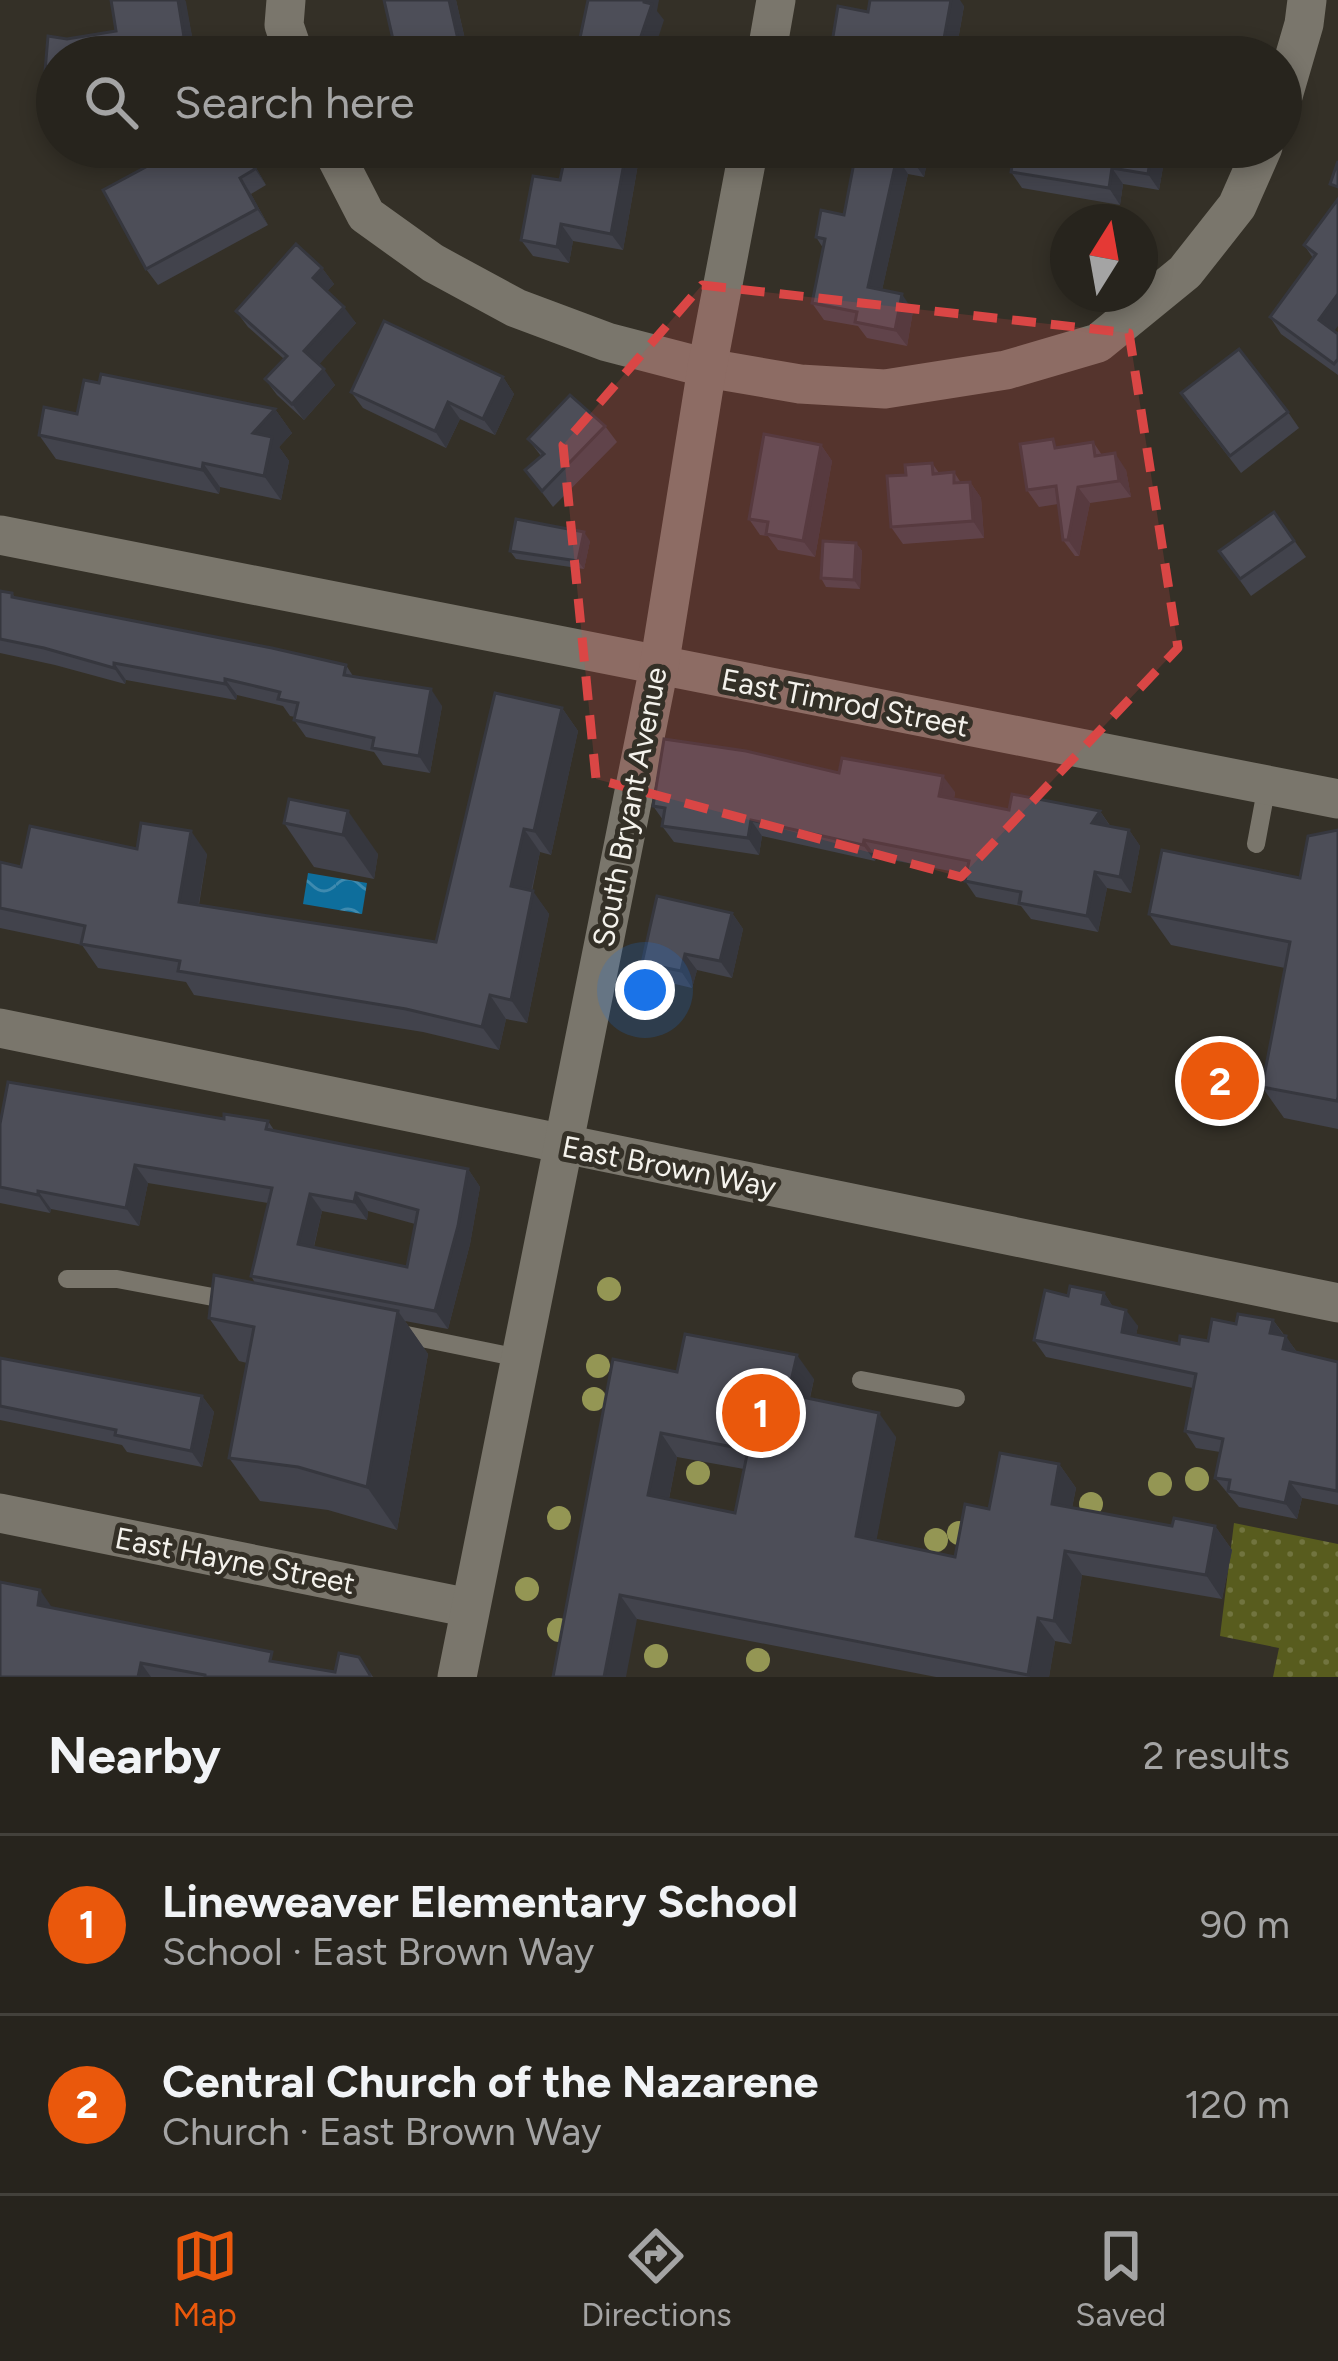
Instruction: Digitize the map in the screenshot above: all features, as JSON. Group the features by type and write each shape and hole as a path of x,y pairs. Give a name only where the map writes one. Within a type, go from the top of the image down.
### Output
{"street":[{"path":"286,0 288,36"},
{"path":"770,36 776,0"},
{"path":"1301,36 1307,0"},
{"path":"342,168 366,215 433,263 516,308 608,342 707,368 800,384 885,389 1006,370 1098,343 1185,272 1237,206 1254,168"},
{"name":"South Bryant Avenue","path":"457,1677 658,667 745,168"},
{"name":"East Timrod Street","path":"0,535 1338,799"},
{"name":"East Brown Way","path":"0,1028 1338,1303"},
{"name":"East Hayne Street","path":"0,1514 470,1608"}],"lane":[{"path":"1256,844 1268,785"},
{"path":"67,1279 117,1279 246,1303"},
{"path":"383,1330 519,1358"},
{"path":"861,1380 956,1398"}],"highlighted area":[{"path":"702,285 1129,333 1178,648 961,877 596,779 563,445"}],"green space":[{"path":"1234,1523 1338,1544 1338,1677 1273,1677 1279,1648 1220,1636"}],"water":[{"path":"308,873 367,883 362,914 303,904"}],"building":[{"path":"111,0 178,0 184,36 85,36 116,31"},
{"path":"384,0 449,0 457,36 392,36"},
{"path":"588,0 652,4 641,36 580,36"},
{"path":"870,0 951,0 944,36 833,36 838,6 868,12"},
{"path":"1338,161 1338,187 1330,184"},
{"path":"144,168 254,168 240,178 257,209 146,269 103,190"},
{"path":"563,168 623,168 611,234 561,224 557,247 521,240 533,176 560,180"},
{"path":"853,168 895,168 868,287 902,294 895,330 855,322 857,312 812,303 825,239 816,237 821,210 844,215"},
{"path":"1012,168 1112,168 1109,188 1011,172"},
{"path":"1112,168 1149,168 1148,174"},
{"path":"1338,199 1338,294 1319,320 1338,334 1334,364 1270,317 1316,254 1304,245"},
{"path":"296,244 322,268 313,278 344,307 304,351 324,369 292,404 265,379 287,356 236,311"},
{"path":"384,321 503,377 483,419 448,402 435,431 351,392"},
{"path":"1239,349 1288,412 1230,456 1181,393"},
{"path":"101,374 275,409 253,433 272,437 264,476 203,463 202,470 39,435 44,407 77,414 84,380 99,383"},
{"path":"570,395 605,426 542,491 525,470 544,454 528,439"},
{"path":"764,434 821,445 803,541 766,534 768,522 749,519"},
{"path":"1053,439 1055,448 1093,442 1095,456 1115,453 1119,481 1078,487 1068,540 1063,540 1056,486 1027,490 1020,444"},
{"path":"932,463 933,474 954,472 954,483 970,482 973,521 891,527 887,476 906,475 905,465"},
{"path":"1274,512 1294,541 1240,579 1219,551"},
{"path":"516,519 584,532 578,561 510,551"},
{"path":"823,541 856,543 854,580 821,578"},
{"path":"0,591 346,665 344,675 431,689 419,756 372,748 374,738 294,720 298,703 278,699 280,692 114,663 114,668 0,639"},
{"path":"495,693 562,708 534,831 524,829 511,886 533,891 511,1000 490,995 482,1027 406,1009 178,971 180,961 81,944 85,926 0,908 0,862 21,867 30,826 137,849 141,823 191,831 179,902 436,942"},
{"path":"664,739 746,751 839,773 842,758 943,776 939,796 1009,810 1012,794 1100,811 1092,823 1129,830 1120,877 1095,872 1087,916 1019,903 1021,892 965,881 969,861 864,840 863,845 751,820 748,838 662,826 665,808 653,806"},
{"path":"289,799 348,811 343,835 284,823"},
{"path":"1338,830 1337,1101 1262,1087 1290,942 1149,914 1162,850 1300,878 1308,836"},
{"path":"657,896 732,913 720,961 685,954 681,971 642,963"},
{"path":"8,1082 224,1119 224,1114 268,1121 266,1129 468,1169 435,1311 251,1276 272,1188 135,1165 126,1208 0,1187 0,1124","holes":["356,1193 418,1210 407,1267 298,1244 310,1194 354,1202"]},
{"path":"214,1275 398,1311 367,1487 298,1467 229,1458 254,1327 209,1318"},
{"path":"1070,1286 1104,1293 1102,1304 1126,1310 1122,1332 1179,1344 1180,1336 1208,1341 1212,1319 1236,1324 1238,1314 1273,1320 1270,1333 1286,1336 1283,1349 1338,1362 1337,1491 1290,1482 1285,1503 1228,1491 1230,1480 1215,1478 1223,1439 1185,1431 1196,1374 1034,1340 1045,1290 1068,1296"},
{"path":"685,1334 797,1355 788,1394 879,1413 856,1536 955,1557 965,1504 989,1509 1000,1453 1059,1464 1052,1504 1172,1526 1174,1518 1215,1526 1206,1575 1065,1551 1054,1621 1038,1618 1028,1675 620,1595 604,1677 553,1677 613,1359 677,1372","holes":["661,1433 748,1450 735,1513 648,1495"]},
{"path":"0,1358 202,1396 191,1451 0,1406"},
{"path":"0,1582 40,1590 38,1605 272,1652 270,1661 335,1672 339,1653 359,1657 370,1677 205,1677 141,1663 138,1677 0,1677"}],"place":[{"name":"Central Church of the Nazarene","path":"1220,1081"},
{"name":"Lineweaver Elementary School","path":"761,1413"}]}
